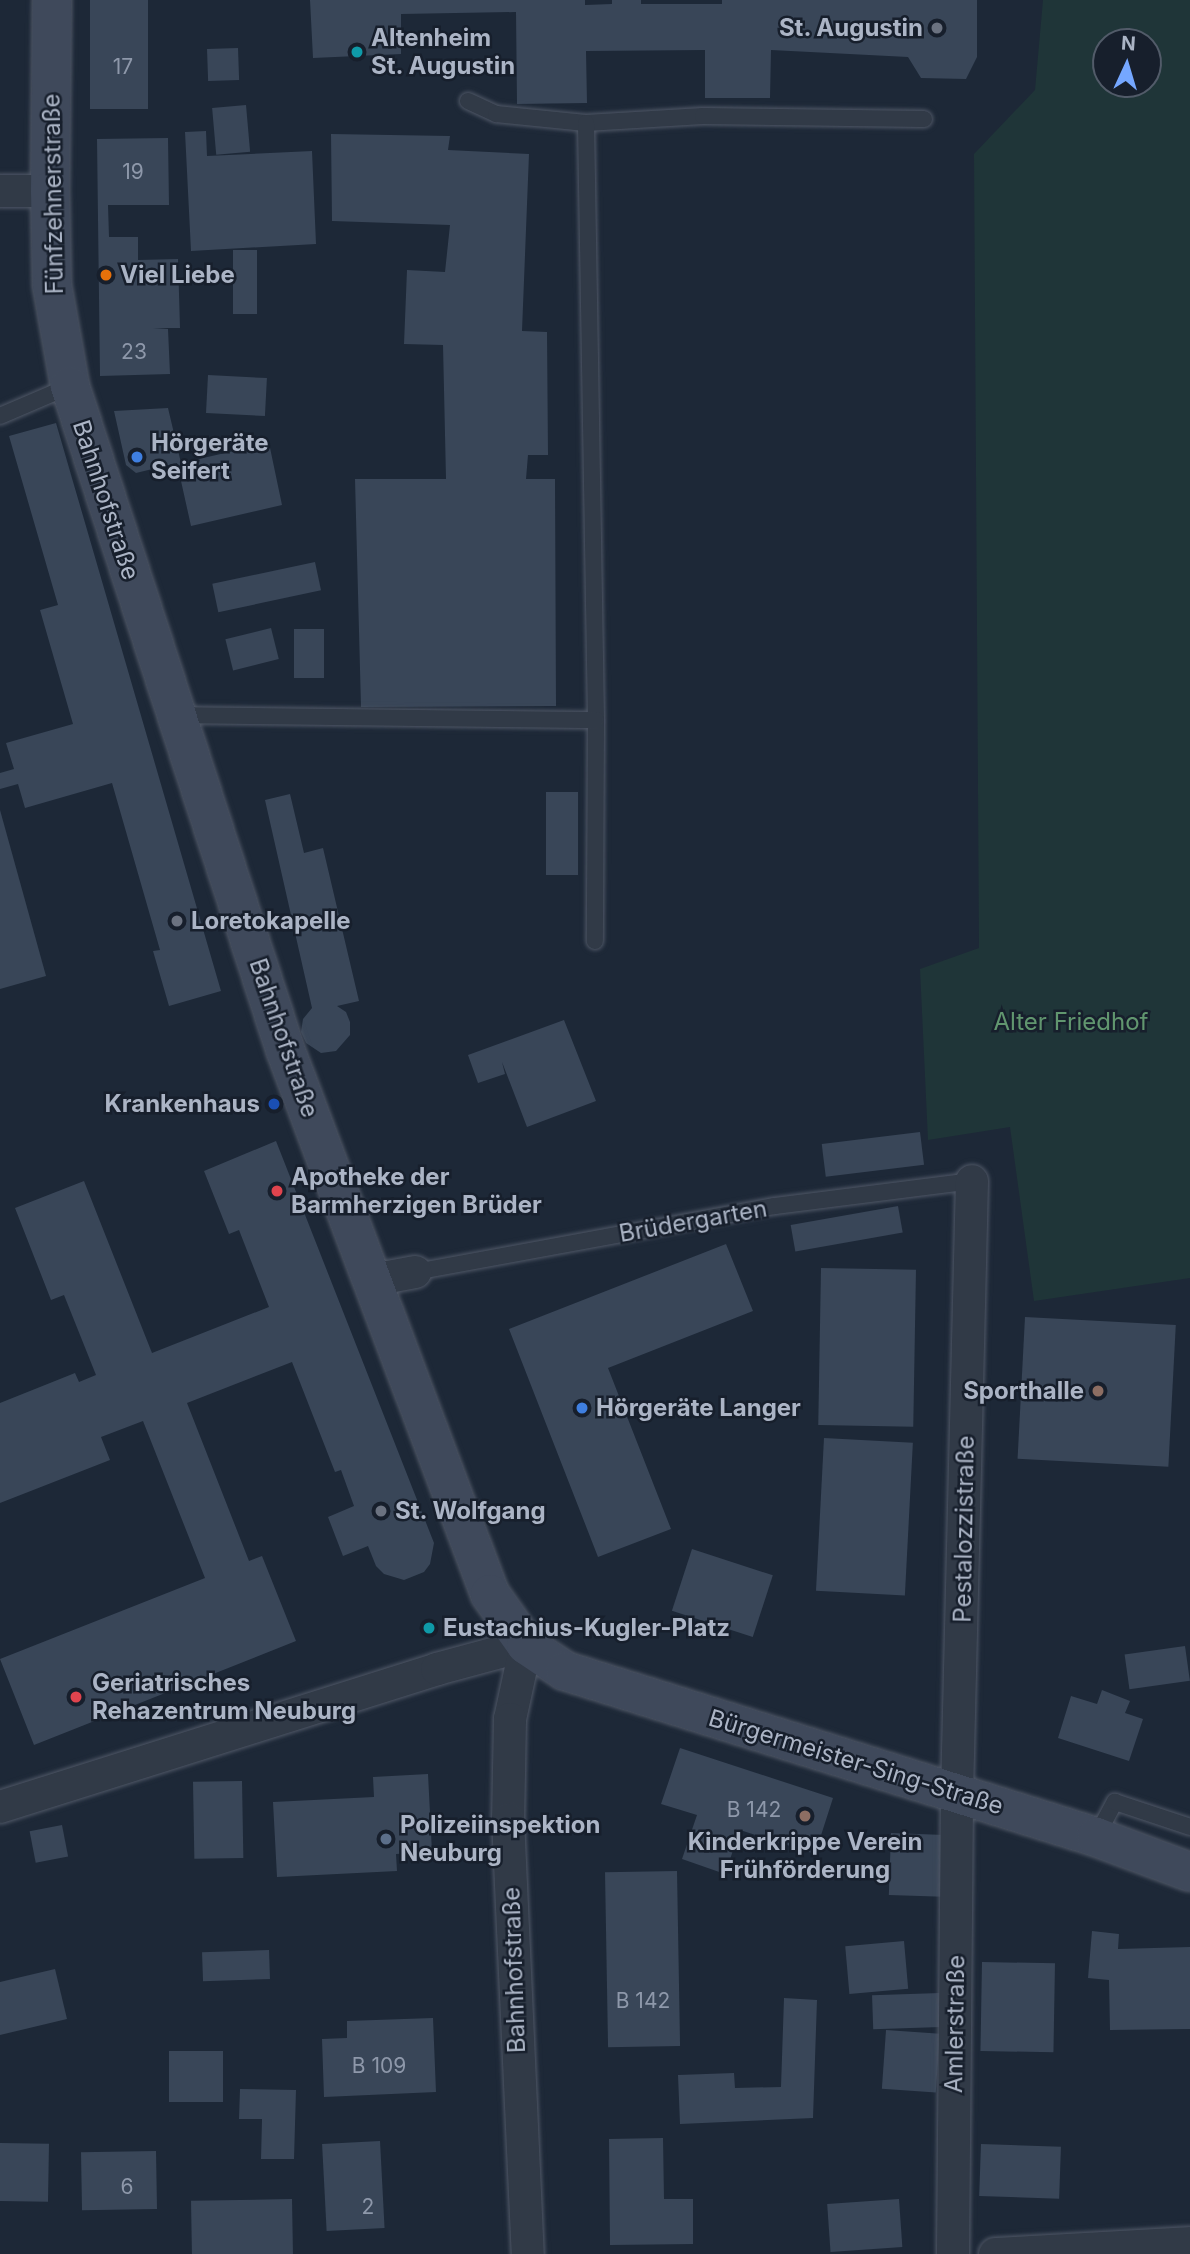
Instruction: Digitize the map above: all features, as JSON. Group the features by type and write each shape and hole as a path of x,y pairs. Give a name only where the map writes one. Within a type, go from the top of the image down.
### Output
{"main road":[{"name":"Fünfzehnerstraße","path":"52,0 52,285 70,386"},
{"name":"Bahnhofstraße","path":"70,386 285,1049 478,1556 490,1594 526,1645"},
{"name":"Bürgermeister-Sing-Straße","path":"526,1645 565,1671 1096,1837 1190,1872"}],"street":[{"path":"0,191 50,191"},
{"name":"Pestalozzistraße","path":"957,1794 972,1181"},
{"path":"372,1280 415,1272"},
{"path":"0,1807 437,1669 526,1645"},
{"name":"Bahnhofstraße","path":"526,1645 510,1719 508,1819 528,2254"},
{"name":"Amlerstraße","path":"953,2254 957,1794"},
{"path":"995,2254 1190,2243"}],"lane":[{"path":"468,101 496,114 586,123 703,116 924,119"},
{"path":"586,123 586,253 596,720 595,941"},
{"name":"Bahnhofstraße","path":"0,416 70,386"},
{"path":"177,715 596,720"},
{"name":"Brüdergarten","path":"415,1272 775,1206 972,1181"},
{"path":"1096,1837 1115,1802 1190,1827"}],"green space":[{"name":"Alter Friedhof","path":"1043,0 1190,0 1190,1278 1034,1301 1010,1127 928,1140 920,969 979,948 974,154 1035,90"}],"building":[{"path":"90,0 148,0 148,109 90,109"},
{"name":"Altenheim St. Augustin","path":"310,0 585,0 585,5 612,4 612,0 641,0 641,4 722,4 722,0 977,0 977,57 966,79 921,78 908,57 771,50 770,98 705,98 705,50 586,51 587,103 517,104 516,12 401,14 401,54 313,58"},
{"path":"238,48 239,80 208,81 207,49"},
{"path":"246,105 250,152 216,155 212,108"},
{"path":"206,131 207,156 312,151 316,244 191,251 185,132"},
{"path":"331,134 450,136 448,150 529,154 522,331 547,332 548,455 528,455 526,479 555,479 556,706 361,707 355,479 446,479 443,345 404,344 407,270 445,272 450,225 332,221"},
{"path":"168,138 169,205 108,205 109,237 138,237 138,260 178,259 180,328 153,328 168,329 170,374 100,376 97,139"},
{"path":"233,250 257,250 257,314 233,314"},
{"path":"208,375 267,378 265,416 206,413"},
{"path":"168,408 181,463 269,443 282,505 191,526 177,463 136,473 126,465 114,411"},
{"path":"56,423 221,991 169,1006 153,951 160,950 112,783 25,808 18,784 0,789 0,773 14,769 6,743 73,724 40,610 58,605 9,436"},
{"path":"315,562 321,590 218,612 212,584"},
{"path":"271,628 279,659 233,670 225,639"},
{"path":"294,629 324,629 324,678 294,678"},
{"path":"546,792 578,792 578,875 546,875"},
{"path":"290,794 304,853 323,848 359,1001 337,1006 346,1012 350,1022 350,1035 336,1051 321,1053 306,1043 301,1032 303,1019 312,1008 265,800"},
{"path":"0,810 46,976 0,989"},
{"path":"564,1020 596,1101 527,1127 502,1062 505,1074 478,1083 468,1055"},
{"path":"920,1132 924,1165 826,1177 822,1144"},
{"path":"276,1141 434,1543 430,1564 424,1572 404,1580 384,1574 376,1566 368,1546 343,1556 328,1517 354,1506 341,1470 335,1472 292,1362 187,1403 249,1561 262,1556 296,1641 34,1745 0,1659 205,1578 143,1421 101,1437 110,1460 0,1503 0,1403 75,1373 79,1382 96,1375 64,1295 51,1300 15,1208 84,1181 152,1353 269,1307 239,1230 229,1234 204,1171"},
{"path":"898,1206 903,1233 795,1252 791,1225"},
{"path":"726,1244 753,1311 608,1368 671,1529 598,1557 509,1329"},
{"path":"821,1268 916,1270 913,1427 818,1425"},
{"name":"Sporthalle","path":"1025,1317 1176,1325 1168,1467 1018,1459"},
{"path":"824,1438 913,1443 905,1595 816,1591"},
{"path":"692,1549 773,1575 753,1637 672,1611"},
{"path":"1185,1646 1190,1681 1129,1689 1125,1654"},
{"path":"1102,1690 1130,1701 1125,1713 1143,1719 1129,1761 1058,1738 1071,1696 1097,1704"},
{"path":"680,1748 833,1798 815,1854 740,1830 725,1874 682,1859 697,1815 661,1804"},
{"path":"428,1774 432,1852 396,1854 397,1871 277,1877 273,1802 374,1797 373,1777"},
{"path":"242,1781 243,1858 194,1859 193,1782"},
{"path":"62,1825 68,1856 36,1863 30,1831"},
{"path":"891,1833 945,1835 943,1897 889,1895"},
{"path":"677,1871 680,2046 608,2047 605,1872"},
{"path":"1092,1931 1119,1934 1118,1949 1190,1947 1190,2029 1110,2030 1109,1980 1088,1978"},
{"path":"904,1941 908,1989 849,1994 845,1946"},
{"path":"269,1950 270,1979 203,1981 202,1952"},
{"path":"982,1962 1055,1963 1053,2052 980,2051"},
{"path":"55,1969 67,2019 0,2035 0,1982"},
{"path":"940,1993 941,2027 873,2029 872,1995"},
{"path":"784,1998 817,2000 813,2118 680,2124 678,2075 734,2073 735,2088 781,2087"},
{"path":"433,2018 436,2092 324,2097 322,2039 347,2038 347,2021"},
{"path":"886,2030 940,2034 936,2093 882,2089"},
{"path":"169,2051 223,2051 223,2102 169,2102"},
{"path":"240,2089 296,2090 294,2159 261,2159 262,2119 239,2119"},
{"path":"663,2138 664,2199 693,2199 693,2244 610,2245 609,2139"},
{"path":"380,2141 385,2228 327,2231 322,2144"},
{"path":"0,2143 49,2144 48,2202 0,2201"},
{"path":"981,2144 1061,2147 1059,2199 979,2196"},
{"path":"156,2151 157,2209 82,2210 81,2152"},
{"path":"292,2199 293,2254 192,2254 191,2201"},
{"path":"899,2199 902,2247 831,2252 827,2204"}],"place":[{"name":"St. Augustin","path":"937,28"},
{"name":"Altenheim St. Augustin","path":"357,52"},
{"name":"Viel Liebe","path":"106,275"},
{"name":"Hörgeräte Seifert","path":"137,457"},
{"name":"Loretokapelle","path":"177,921"},
{"name":"Krankenhaus","path":"274,1104"},
{"name":"Apotheke der Barmherzigen Brüder","path":"277,1191"},
{"name":"Sporthalle","path":"1098,1391"},
{"name":"Hörgeräte Langer","path":"582,1408"},
{"name":"St. Wolfgang","path":"381,1511"},
{"name":"Eustachius-Kugler-Platz","path":"429,1628"},
{"name":"Geriatrisches Rehazentrum Neuburg","path":"76,1697"},
{"name":"Kinderkrippe Verein Frühförderung","path":"805,1816"},
{"name":"Polizeiinspektion Neuburg","path":"386,1839"}]}
